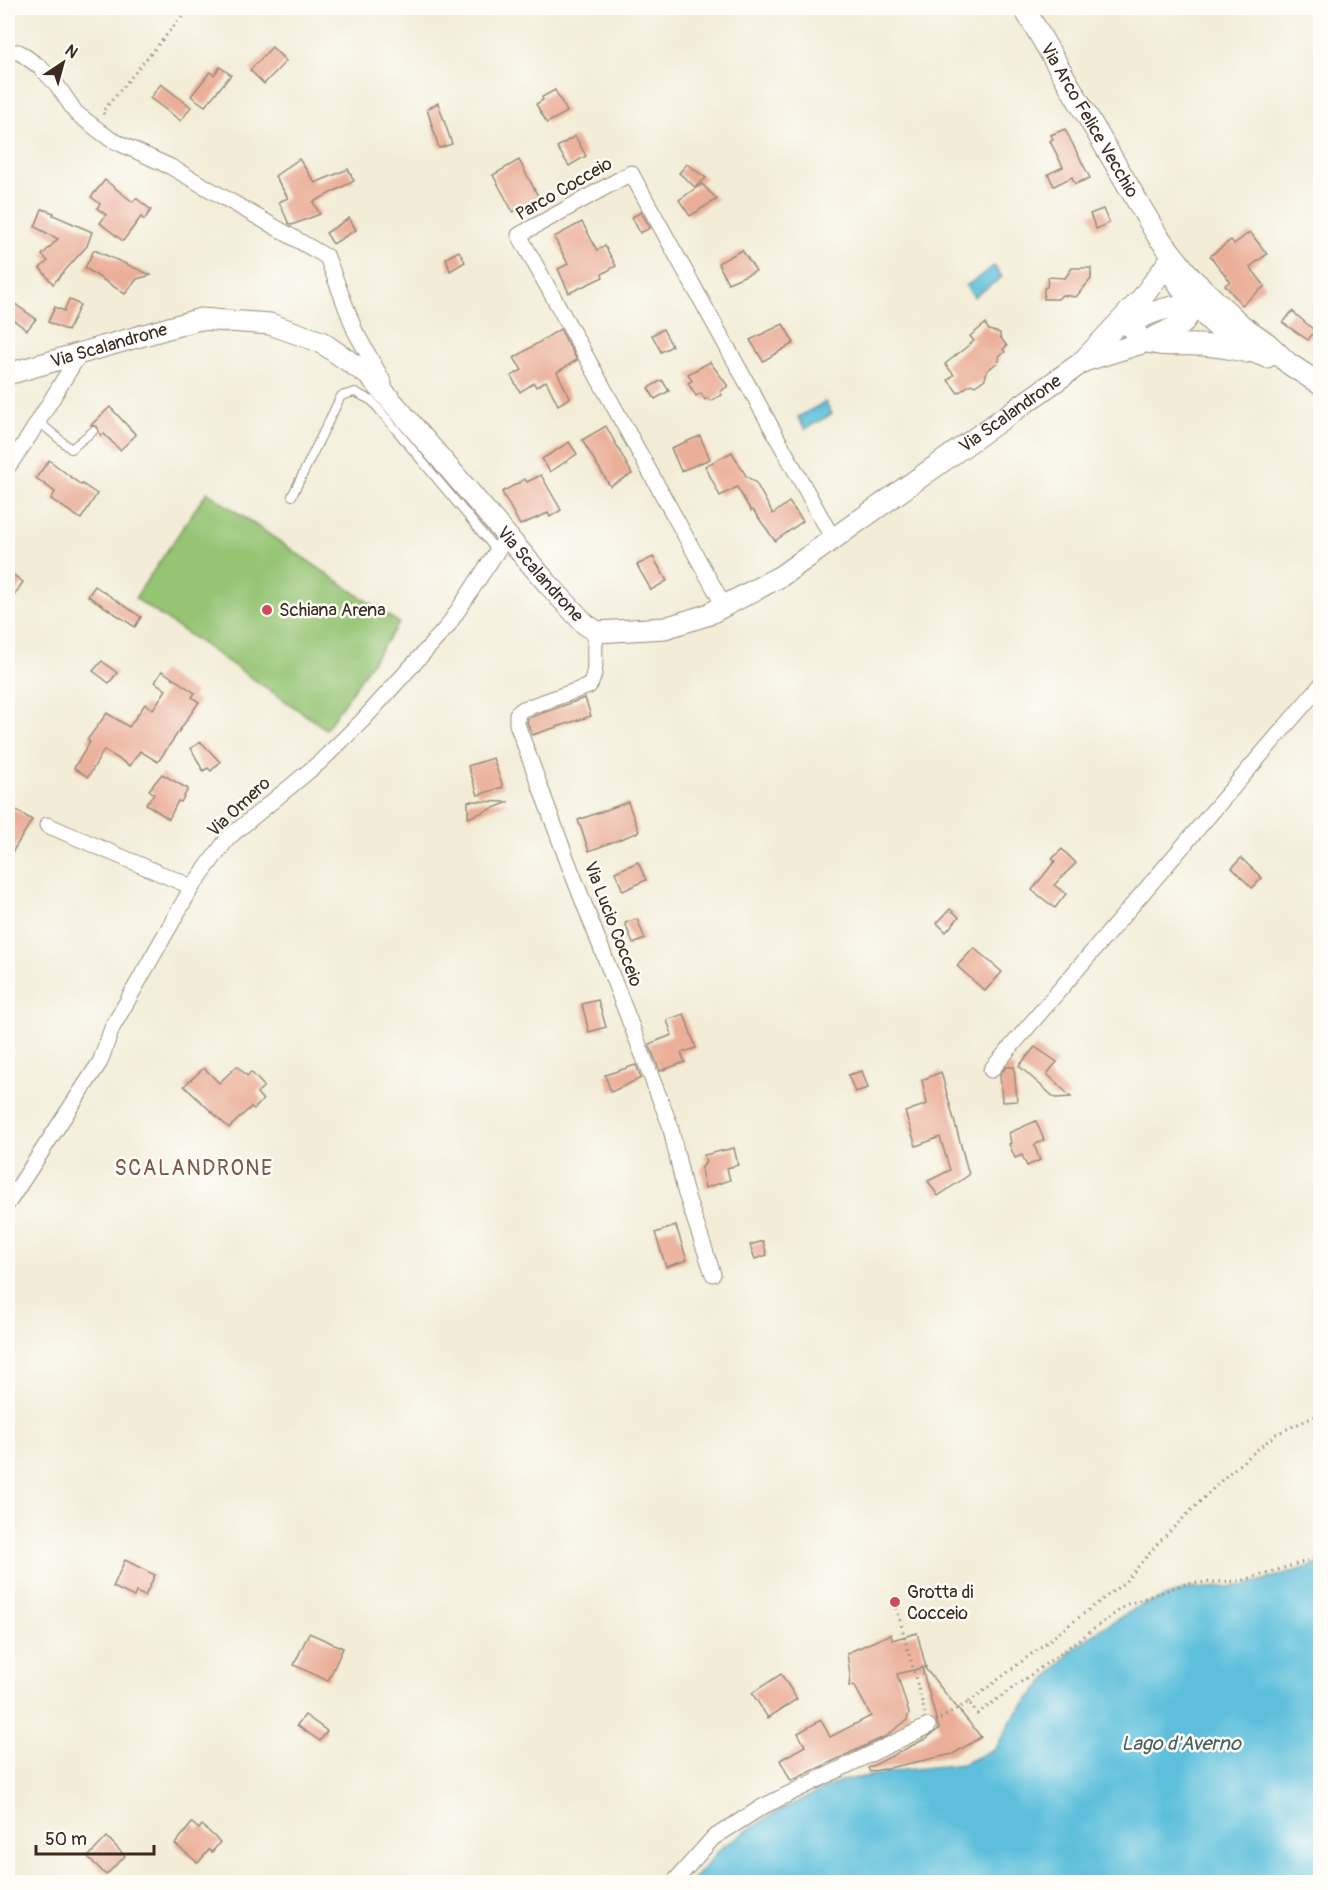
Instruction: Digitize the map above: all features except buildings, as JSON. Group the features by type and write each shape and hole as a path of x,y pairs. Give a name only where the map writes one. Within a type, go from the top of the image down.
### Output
{"street":[{"name":"Via Arco Felice Vecchio","path":"1024,8 1157,235"},
{"path":"8,52 19,52 40,67 57,85 76,113 110,139 171,167 327,257 355,331 396,405"},
{"name":"Parco Cocceio","path":"724,606 519,236 631,173 833,539"},
{"path":"1157,235 1167,264 1178,284 1195,306 1231,337 1261,355"},
{"path":"1157,235 1191,278 1241,325 1268,344 1289,364 1320,384"},
{"path":"1081,363 1142,298 1167,264"},
{"path":"1081,363 1145,342 1182,324 1195,306 1191,278"},
{"path":"1142,298 1134,321 1135,333 1145,342 1231,348 1289,364"},
{"path":"1105,339 1134,321 1174,306 1209,309 1241,325"},
{"name":"Via Scalandrone","path":"8,374 200,319 270,324 321,342 370,376 396,405 502,544 585,624 597,632 665,628 707,615 781,576 1081,363"},
{"path":"8,467 80,353"},
{"name":"Via Omero","path":"8,1203 100,1062 112,1029 192,887 228,838 320,762 378,704 447,627 502,544"},
{"name":"Via Lucio Cocceio","path":"597,632 594,639 594,672 589,686 523,709 518,714 517,724 670,1125 685,1191 712,1274"},
{"path":"991,1070 1320,686"},
{"path":"48,825 192,887"},
{"path":"674,1882 713,1838 762,1807 928,1726"}],"lane":[{"path":"292,496 341,396 356,392 372,400 502,544"},
{"path":"38,422 71,449 93,430"}],"path":[{"path":"111,119 102,112 189,8"},
{"path":"895,1602 928,1726 969,1702 1125,1582 1159,1542 1227,1475 1276,1434 1320,1414"},
{"path":"969,1702 977,1714 1128,1604 1188,1583 1241,1581 1320,1557"}],"green space":[{"name":"Schiana Arena","path":"207,492 399,623 326,729 135,598"}],"water":[{"path":"994,266 1002,277 974,297 966,286"},
{"path":"825,402 832,414 805,429 798,417"},
{"name":"Lago d'Averno","path":"1320,1564 1320,1882 691,1882 722,1847 773,1814 841,1781 904,1770 963,1764 996,1748 1012,1719 1070,1652 1093,1634 1139,1606 1188,1589 1243,1586"}],"place":[{"name":"Schiana Arena","path":"267,610"},
{"name":"Grotta di Cocceio","path":"895,1602"}],"district":[{"name":"SCALANDRONE","path":"194,1168"}]}
